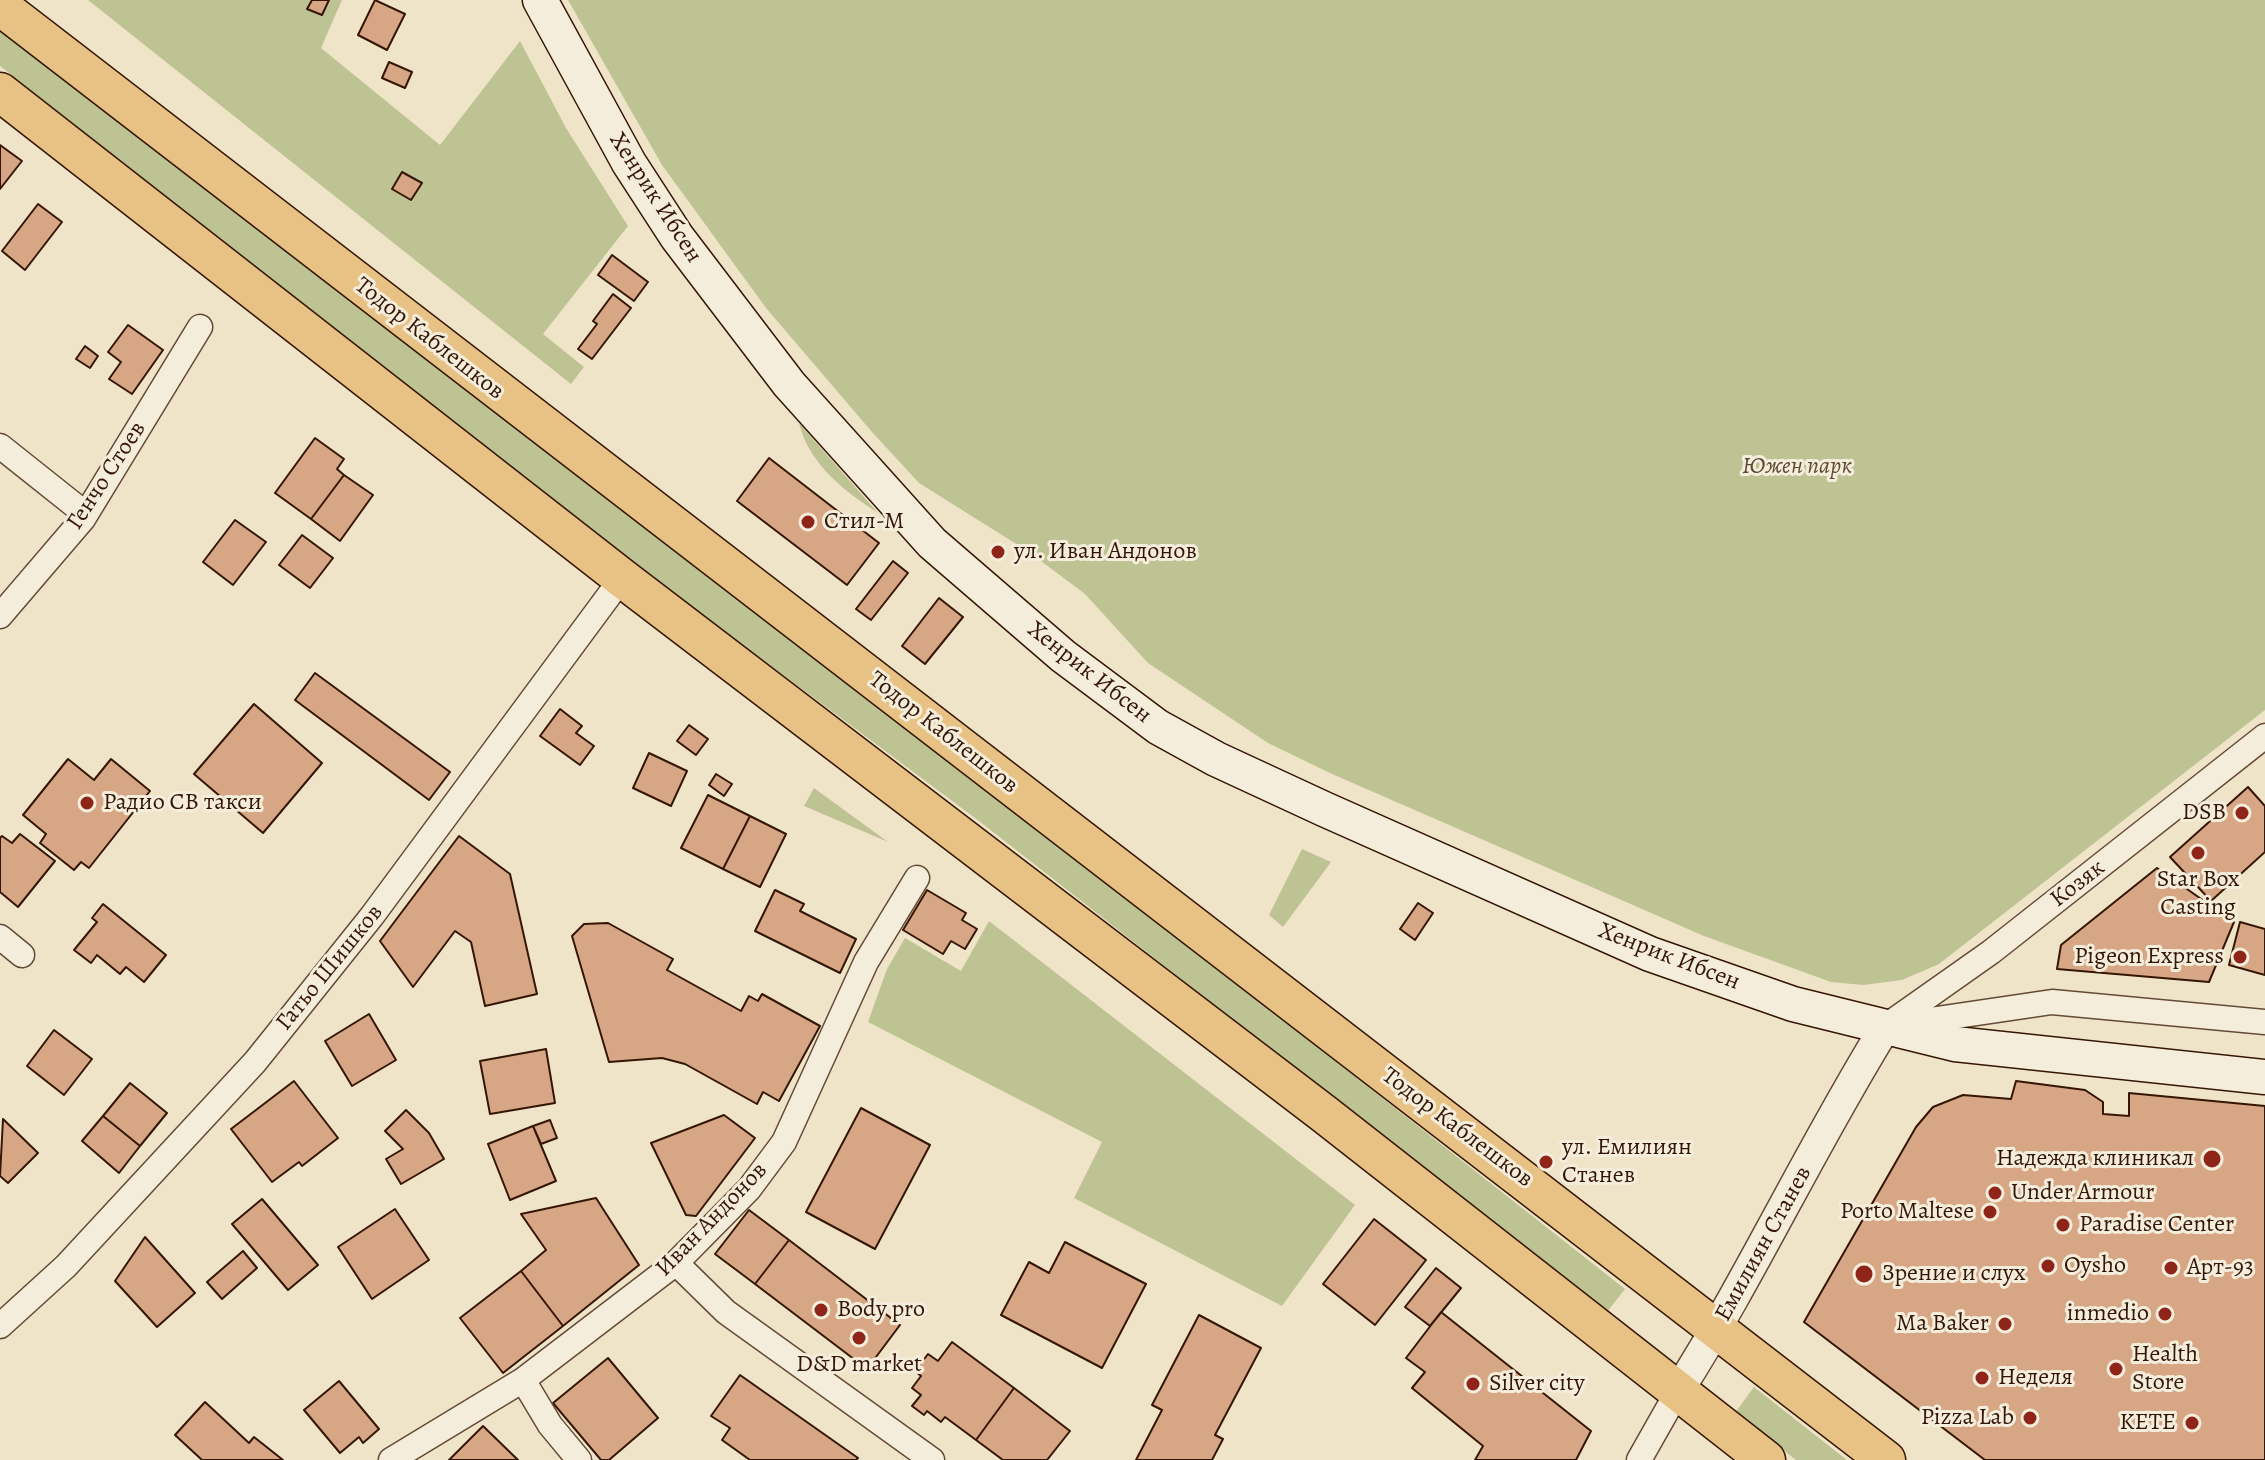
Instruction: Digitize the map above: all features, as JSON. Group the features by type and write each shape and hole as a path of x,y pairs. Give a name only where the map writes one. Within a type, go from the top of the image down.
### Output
{"main road":[{"name":"Хенрик Ибсен","path":"540,0 637,175 677,237 789,384 932,543 1108,692 1216,759 1650,954 1793,1004 1955,1044 2265,1077"},
{"name":"Тодор Каблешков","path":"0,6 1886,1460"},
{"path":"0,92 622,578 1323,1113 1766,1460"}],"street":[{"name":"Генчо Стоев","path":"0,616 83,519 200,327"},
{"path":"0,446 78,508 83,519"},
{"name":"Гатьо Шишков","path":"0,1326 66,1266 255,1062 372,916 622,578"},
{"name":"Козяк","path":"1886,1026 1991,952 2265,736"},
{"name":"Иван Андонов","path":"391,1460 523,1380 676,1263 749,1189 784,1142 866,962 917,878"},
{"path":"0,937 22,955"},
{"name":"Хенрик Ибсен","path":"1886,1026 2052,1002 2265,1022"},
{"name":"Емилиян Станев","path":"1639,1460 1718,1329 1855,1076 1886,1026"},
{"path":"676,1263 726,1312 932,1460"},
{"path":"523,1380 550,1425 579,1460"}],"green space":[{"path":"88,0 342,0 321,48 440,145 520,41 566,128 628,226 543,334 584,367 571,384"},
{"name":"Южен парк","path":"568,0 2265,0 2265,710 1939,964 1902,980 1863,985 1831,982 1704,936 1332,774 1268,743 1148,663 1085,594 1029,552 919,483 766,308 662,165"},
{"path":"0,25 1019,812 1625,1289 1607,1312 979,821 577,521 0,66"},
{"path":"799,423 878,513 841,486 819,464"},
{"path":"814,788 888,842 804,806"},
{"path":"1302,849 1331,862 1283,927 1269,915"},
{"path":"989,921 1355,1205 1282,1306 1074,1198 1102,1142 868,1022 887,969 905,938 961,971"},
{"path":"1754,1387 1847,1460 1796,1460 1735,1413"}],"building":[{"path":"312,0 329,0 322,15 307,9"},
{"path":"375,0 405,14 387,50 358,35"},
{"path":"389,62 412,72 405,88 382,78"},
{"path":"0,145 22,161 0,189"},
{"path":"402,172 422,183 411,200 392,189"},
{"path":"38,204 62,222 25,270 2,251"},
{"path":"612,255 648,282 634,301 598,275"},
{"path":"613,294 631,308 592,359 578,349 597,324 593,321"},
{"path":"128,325 163,350 132,394 109,379 121,362 108,352"},
{"path":"85,346 98,356 90,368 76,359"},
{"path":"315,438 344,459 337,469 344,475 311,519 275,493"},
{"name":"Стил-М","path":"769,458 879,543 847,585 737,501"},
{"path":"344,475 373,495 340,541 311,519"},
{"path":"235,520 266,542 233,585 203,562"},
{"path":"302,535 333,558 310,588 279,565"},
{"path":"893,561 908,573 871,620 856,609"},
{"path":"939,598 963,617 925,664 902,646"},
{"path":"315,673 450,772 429,800 295,700"},
{"path":"254,704 322,763 263,833 194,774"},
{"path":"560,709 582,726 576,733 594,746 580,765 540,736"},
{"path":"689,725 708,739 696,755 677,741"},
{"path":"649,753 687,771 671,806 633,788"},
{"name":"Радио СВ такси","path":"68,759 94,780 111,759 150,791 89,868 81,862 74,870 40,843 46,834 23,815"},
{"path":"716,774 732,784 724,796 709,785"},
{"path":"2248,787 2265,806 2265,852 2211,901 2170,857"},
{"path":"708,795 750,816 723,869 681,848"},
{"path":"750,816 786,834 760,887 723,869"},
{"path":"20,834 55,861 18,907 0,892 0,838 2,836 12,843"},
{"path":"459,836 510,874 537,994 485,1006 471,942 455,931 413,987 380,941"},
{"path":"2157,868 2234,922 2209,982 2057,969 2061,945"},
{"path":"775,890 804,904 800,911 856,939 840,973 755,931"},
{"path":"927,890 966,913 962,920 977,929 965,949 951,941 943,954 903,930"},
{"path":"1418,903 1433,913 1415,940 1400,929"},
{"path":"103,904 166,955 144,982 126,967 120,974 97,955 91,963 74,950 97,922 92,918"},
{"path":"2240,922 2265,929 2265,975 2229,965"},
{"path":"608,923 673,959 667,970 741,1011 749,996 758,1001 762,994 820,1026 779,1101 763,1092 757,1104 685,1064 662,1058 609,1062 572,936 584,924"},
{"path":"369,1014 396,1060 352,1086 325,1041"},
{"path":"54,1030 92,1059 64,1095 27,1066"},
{"path":"546,1049 555,1103 490,1114 480,1061"},
{"path":"294,1081 338,1138 302,1166 299,1162 272,1182 231,1129"},
{"name":"Paradise Center","path":"2016,1081 2085,1090 2103,1102 2103,1114 2129,1116 2129,1093 2265,1106 2265,1460 1985,1460 1804,1322 1916,1127 1933,1107 1963,1095 2011,1099"},
{"path":"130,1083 167,1113 140,1146 103,1116"},
{"path":"861,1108 930,1145 875,1249 806,1212"},
{"path":"406,1110 429,1133 444,1159 401,1184 386,1159 403,1149 385,1131"},
{"path":"724,1115 755,1138 696,1216 686,1215 651,1143"},
{"path":"103,1116 140,1146 119,1173 82,1141"},
{"path":"3,1119 38,1153 8,1183 0,1176"},
{"path":"550,1120 557,1138 541,1144 533,1126"},
{"path":"533,1126 556,1181 510,1200 488,1144"},
{"path":"596,1198 639,1265 563,1326 521,1271 546,1250 521,1214"},
{"path":"262,1199 318,1265 288,1290 232,1224"},
{"path":"395,1209 429,1260 372,1299 338,1247"},
{"path":"749,1210 789,1240 755,1284 715,1254"},
{"path":"1374,1219 1426,1260 1375,1325 1323,1284"},
{"path":"145,1237 195,1293 157,1327 115,1281"},
{"path":"789,1240 900,1325 867,1369 755,1284"},
{"path":"1065,1242 1146,1284 1102,1368 1001,1315 1029,1262 1049,1273"},
{"path":"243,1251 257,1268 222,1299 207,1282"},
{"path":"1436,1268 1461,1288 1430,1326 1405,1307"},
{"path":"521,1271 563,1326 503,1373 460,1318"},
{"name":"Silver city","path":"1441,1312 1591,1431 1576,1460 1475,1460 1483,1446 1412,1388 1425,1372 1406,1358"},
{"path":"1199,1315 1261,1348 1215,1435 1223,1439 1212,1460 1136,1460 1162,1410 1152,1405"},
{"path":"952,1342 1014,1388 976,1440 945,1417 941,1422 927,1411 924,1415 912,1406 921,1395 912,1388 921,1376 915,1371 928,1354 938,1361"},
{"path":"608,1358 658,1418 609,1460 601,1460 553,1403"},
{"path":"740,1375 858,1458 750,1460 722,1440 730,1428 711,1416"},
{"path":"339,1381 379,1429 363,1443 359,1437 340,1453 304,1410"},
{"path":"1014,1388 1070,1431 1047,1460 1003,1460 976,1440"},
{"path":"205,1402 249,1443 254,1437 283,1460 202,1460 175,1435"},
{"path":"483,1426 518,1460 449,1460"}],"place":[{"name":"Стил-М","path":"808,522"},
{"name":"ул. Иван Андонов","path":"998,552"},
{"name":"Радио СВ такси","path":"87,803"},
{"name":"DSB","path":"2242,813"},
{"name":"Star Box Casting","path":"2198,853"},
{"name":"Pigeon Express","path":"2240,957"},
{"name":"Надежда клиникал","path":"2212,1159"},
{"name":"ул. Емилиян Станев","path":"1546,1162"},
{"name":"Under Armour","path":"1995,1193"},
{"name":"Porto Maltese","path":"1990,1212"},
{"name":"Paradise Center","path":"2063,1225"},
{"name":"Oysho","path":"2048,1266"},
{"name":"Арт-93","path":"2171,1268"},
{"name":"Зрение и слух","path":"1864,1274"},
{"name":"Body pro","path":"821,1310"},
{"name":"inmedio","path":"2165,1314"},
{"name":"Ma Baker","path":"2005,1324"},
{"name":"D&D market","path":"859,1338"},
{"name":"Health Store","path":"2116,1369"},
{"name":"Неделя","path":"1982,1378"},
{"name":"Silver city","path":"1473,1384"},
{"name":"Pizza Lab","path":"2030,1418"},
{"name":"KETE","path":"2192,1423"}]}
